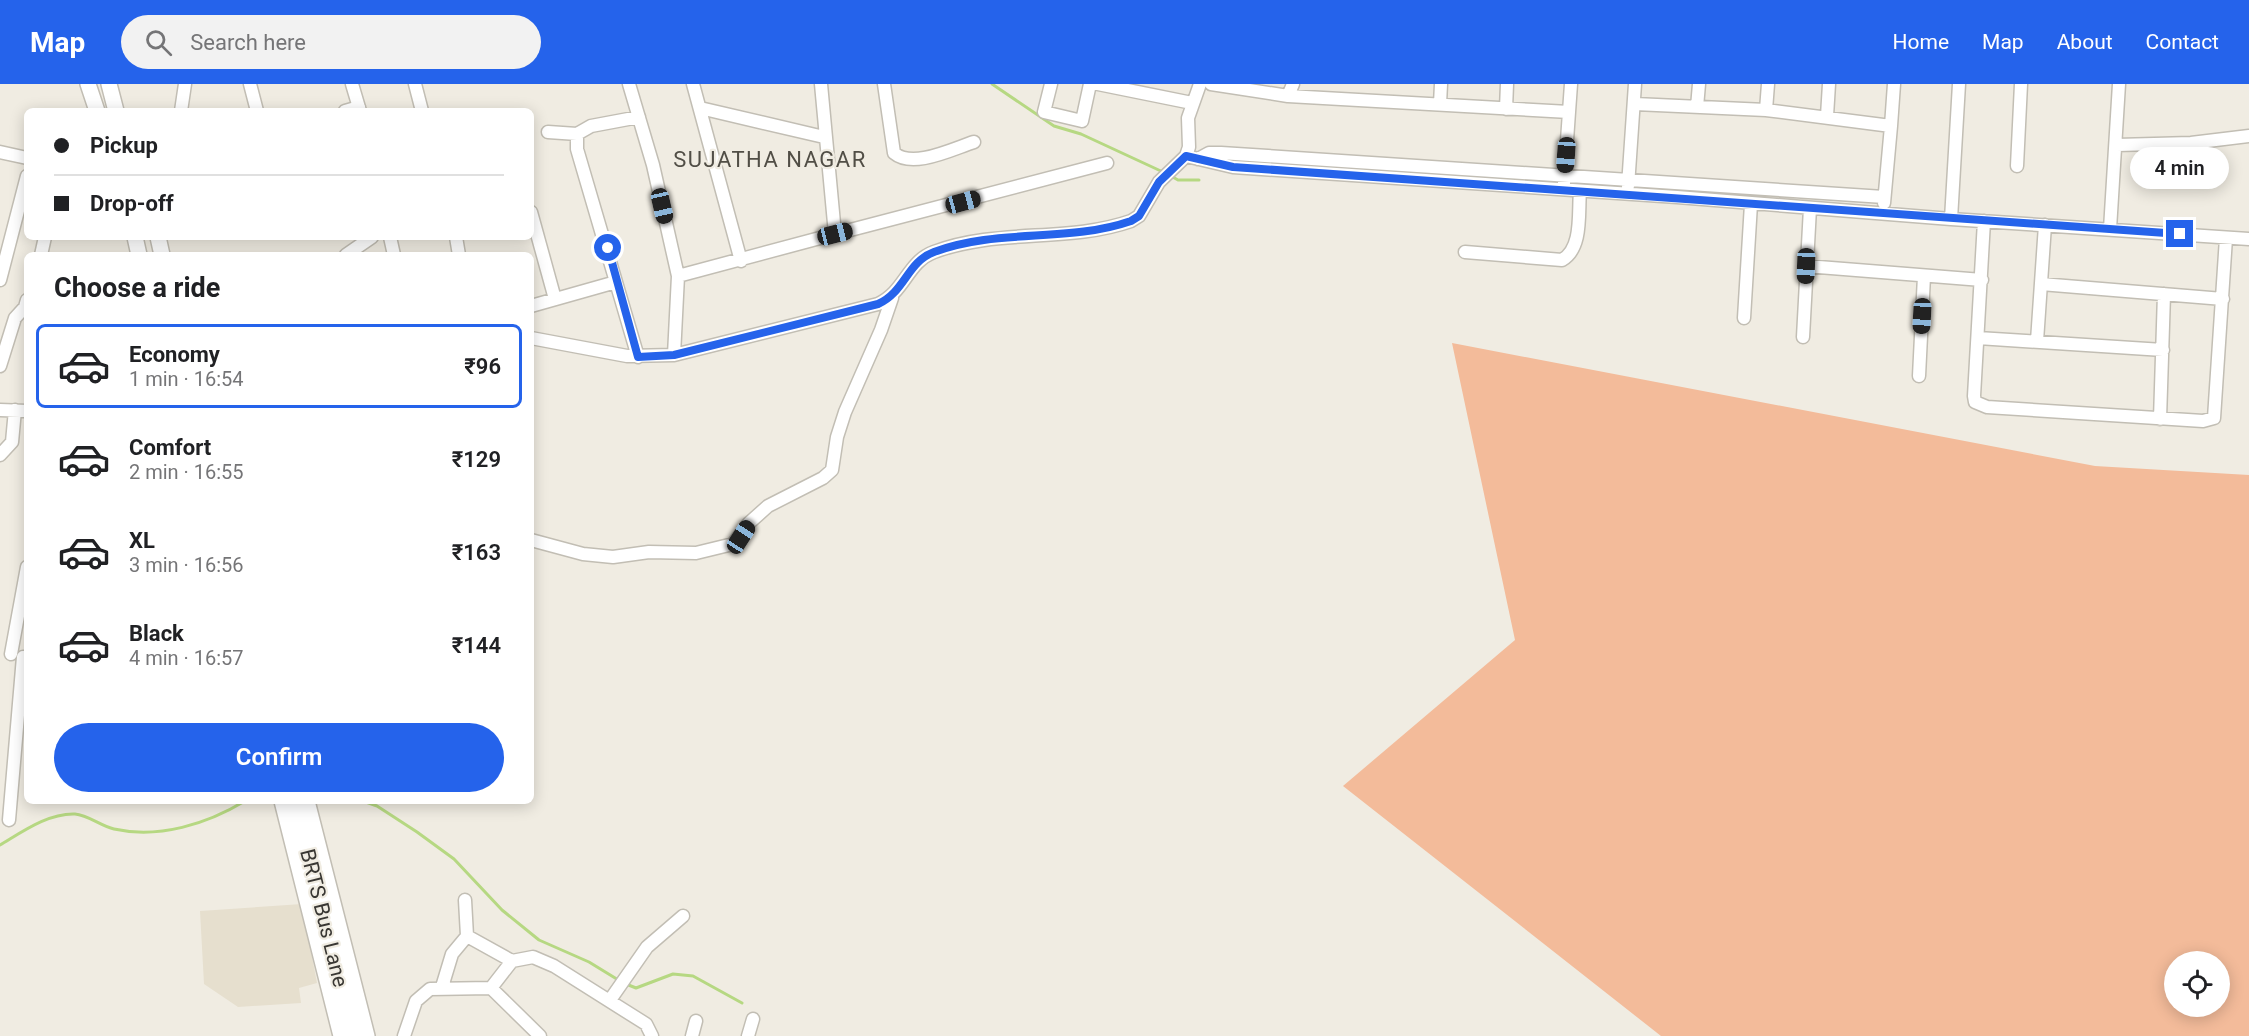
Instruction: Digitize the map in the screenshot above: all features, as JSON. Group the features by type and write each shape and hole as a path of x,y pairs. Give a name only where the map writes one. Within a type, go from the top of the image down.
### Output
{"main road":[{"path":"88,84 96,108"},
{"path":"109,84 115,108"},
{"path":"119,84 125,108"},
{"path":"283,804 341,1036"},
{"name":"BRTS Bus Lane","path":"295,804 321,895 353,1036"},
{"path":"308,804 367,1036"}],"street":[{"path":"181,108 185,84"},
{"path":"250,84 256,108"},
{"path":"352,84 359,108"},
{"path":"415,84 421,108"},
{"path":"630,84 678,276 674,355"},
{"path":"693,84 741,261"},
{"path":"821,84 824,137 835,234"},
{"path":"884,84 894,153 900,159 914,160 974,142"},
{"path":"1051,84 1044,112 1082,121 1090,84"},
{"path":"1098,84 1192,103"},
{"path":"1192,158 1187,123 1200,84"},
{"path":"1211,84 1440,104 1569,112"},
{"path":"1440,104 1441,84"},
{"path":"1506,109 1507,84"},
{"path":"1563,190 1571,84"},
{"path":"1628,194 1635,84"},
{"path":"1697,107 1699,84"},
{"path":"1766,110 1768,84"},
{"path":"1827,116 1829,84"},
{"path":"1883,213 1894,84"},
{"path":"1951,219 1959,84"},
{"path":"2017,166 2021,84"},
{"path":"2110,229 2119,84 2128,84"},
{"path":"1635,104 1766,110 1891,126"},
{"path":"700,108 824,137"},
{"path":"548,132 577,134 591,126 639,117"},
{"path":"577,134 578,149 638,357"},
{"path":"2117,145 2191,143 2249,136"},
{"path":"0,152 24,157"},
{"path":"534,541 583,554 613,557 649,552 696,553 721,549 733,544 749,523 768,506 823,478 832,470 837,437 845,412 881,330 892,298 918,260 935,251 1015,236 1065,234 1127,223 1139,216 1159,182 1168,174 1192,158 1209,153 1884,197"},
{"path":"1192,158 1233,167 2249,239"},
{"path":"678,276 1107,163"},
{"path":"0,280 24,188"},
{"path":"1465,252 1562,260 1573,252 1576,243 1580,191"},
{"path":"1826,194 1826,209"},
{"path":"1744,318 1751,204"},
{"path":"1803,338 1810,208"},
{"path":"1984,220 1974,396 1975,402 1980,406 2203,422 2214,418 2226,238"},
{"path":"534,223 555,299"},
{"path":"2037,341 2045,225"},
{"path":"350,252 368,240"},
{"path":"1806,266 1982,280"},
{"path":"1919,376 1924,276"},
{"path":"534,305 616,282"},
{"path":"2041,284 2223,299"},
{"path":"2160,419 2164,294"},
{"path":"534,339 638,357 674,355 878,304 892,298"},
{"path":"0,366 15,318 24,309"},
{"path":"1978,338 2163,350"},
{"path":"0,410 21,411 12,442 4,452"},
{"path":"9,820 15,655 24,589"},
{"path":"442,987 452,954 467,936 469,928 465,900"},
{"path":"610,1000 647,947 683,916"},
{"path":"467,936 512,961"},
{"path":"491,988 512,961 522,958 541,959 646,1024 652,1036"},
{"path":"404,1036 416,1001 430,989 442,987 491,988 540,1036"},
{"path":"748,1036 753,1019"},
{"path":"692,1036 696,1021"}],"shaded area":[{"path":"1452,343 2095,466 2249,475 2249,1036 1661,1036 1343,786 1515,640"},
{"path":"302,904 317,983 299,988 301,1003 238,1007 204,984 200,911"}],"waterway":[{"path":"992,84 1054,126 1081,134 1163,172"},
{"path":"1169,175 1178,180 1199,180"},
{"path":"0,845 36,824 65,815 80,815 104,826 131,832 165,831 199,823 239,804"},
{"path":"371,804 417,832 454,859 502,910 539,940 589,962 620,981"},
{"path":"626,984 636,988 673,974 693,976 742,1003"}],"district":[{"name":"SUJATHA NAGAR","path":"770,159"}],"route":[{"path":"608,248 638,357 674,355 878,304 892,298 918,260 935,251 1015,236 1065,234 1127,223 1139,216 1159,182 1186,156 1233,167 2180,234"}]}
